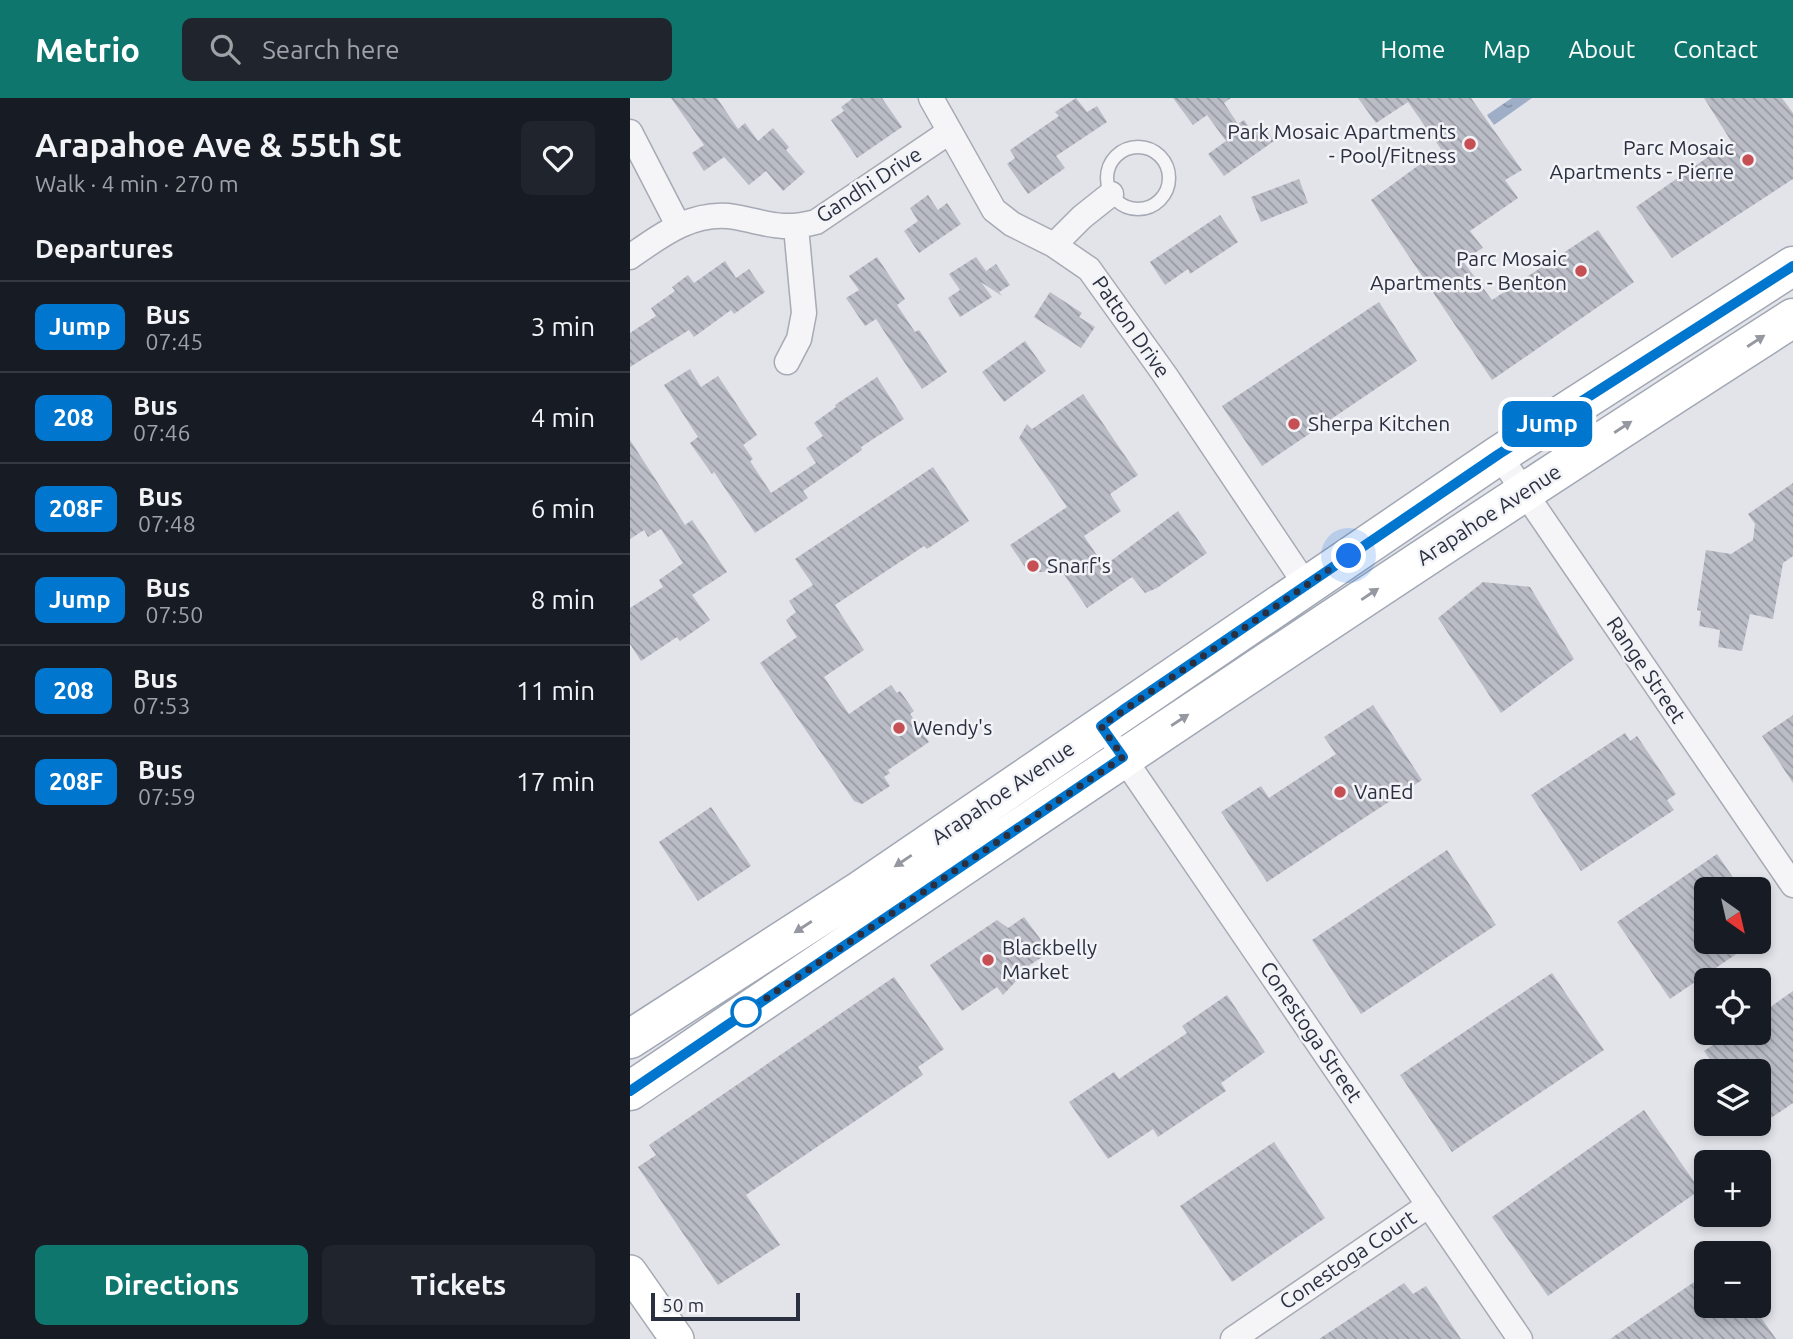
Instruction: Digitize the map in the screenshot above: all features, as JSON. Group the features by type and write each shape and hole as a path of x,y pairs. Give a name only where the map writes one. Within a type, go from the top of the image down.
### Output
{"main road":[{"name":"Arapahoe Avenue","path":"630,1039 860,890 1499,454 1793,266"},
{"name":"Arapahoe Avenue","path":"630,1091 1123,757 1525,491 1793,318"},
{"path":"630,1272 677,1339"}],"street":[{"name":"Patton Drive","path":"931,98 994,210 1090,269 1306,585"},
{"path":"630,132 678,225"},
{"name":"Gandhi Drive","path":"630,257 678,225 700,218 732,216 769,226 796,227 816,222 949,132"},
{"path":"1054,245 1082,217 1111,194"},
{"path":"787,362 799,339 804,313 796,227"},
{"name":"Range Street","path":"1499,454 1793,885"},
{"name":"Conestoga Street","path":"1101,726 1520,1339"},
{"name":"Conestoga Court","path":"1233,1339 1429,1205"}],"lane":[{"path":"1137,146 1158,153 1165,162 1169,181 1162,199 1154,205 1135,209 1117,202 1111,194 1107,173 1117,154 1137,146"}],"water":[{"path":"1512,98 1532,98 1494,125 1487,115"}],"building":[{"path":"671,98 717,98 738,129 745,123 758,141 773,128 789,147 786,150 805,172 783,191 766,171 749,185 724,157 704,171 692,153 704,145"},
{"path":"853,98 882,98 902,127 857,158 831,120 844,111 841,107"},
{"path":"1076,98 1087,112 1097,106 1107,122 1056,156 1065,168 1028,194 1007,164 1015,158 1010,150 1059,116 1055,112"},
{"path":"1173,98 1231,98 1224,103 1238,124 1244,120 1253,133 1263,126 1274,141 1224,176 1208,154 1226,141 1207,115 1193,125"},
{"name":"Parc Mosaic Apartments - Benton","path":"1358,98 1471,98 1522,170 1505,180 1518,198 1470,231 1483,248 1462,260 1492,300 1598,230 1634,282 1492,380 1371,200 1441,149 1408,102 1376,123"},
{"name":"Parc Mosaic Apartments - Pierre","path":"1704,98 1782,98 1793,113 1793,179 1672,258 1636,207 1731,141"},
{"path":"1299,179 1308,203 1261,222 1251,197"},
{"path":"928,195 938,210 947,203 961,224 919,253 904,231 918,221 910,208"},
{"path":"1220,215 1238,242 1190,274 1188,269 1165,285 1150,262"},
{"path":"877,257 905,299 897,305 915,332 919,330 947,372 922,389 876,319 865,326 846,298 859,290 849,276"},
{"path":"976,257 986,271 996,264 1010,285 999,292 1002,296 981,282 992,297 960,317 948,298 960,290 949,274"},
{"path":"725,261 736,278 749,269 765,292 734,314 731,310 694,337 689,330 630,367 630,333 656,316 651,308 675,291 672,287 688,275 694,283"},
{"path":"1050,292 1082,313 1079,317 1095,327 1081,348 1034,317"},
{"path":"1379,302 1417,361 1262,466 1222,406"},
{"path":"1025,341 1046,371 1004,402 982,372"},
{"path":"690,369 701,387 718,376 757,435 743,445 771,493 816,463 806,448 823,436 814,423 836,407 835,405 877,377 904,419 861,447 862,450 803,491 808,498 755,533 714,472 712,474 690,443 698,437 664,385"},
{"path":"1083,394 1138,475 1110,494 1121,511 1084,536 1104,566 1178,511 1207,553 1157,588 1145,593 1132,577 1087,608 1061,570 1029,573 1010,545 1067,507 1019,438 1027,424 1032,429"},
{"path":"630,440 685,525 692,520 727,572 692,595 710,620 680,641 677,637 641,661 630,644 630,608 663,587 659,580 683,563 661,529 648,537 644,530 630,539"},
{"path":"933,467 969,521 927,549 924,546 835,605 864,650 824,677 849,714 891,685 897,693 900,691 914,711 910,714 929,742 888,770 890,773 884,777 890,786 862,804 854,801 760,663 797,637 786,620 796,612 789,601 813,585 795,559"},
{"path":"1793,483 1793,556 1783,563 1773,619 1750,614 1742,651 1718,647 1720,630 1699,626 1701,611 1697,610 1706,550 1731,554 1753,540 1755,524 1748,514"},
{"path":"1483,582 1530,587 1574,659 1501,713 1438,618"},
{"name":"VanEd","path":"1373,705 1422,780 1267,882 1221,812 1261,786 1269,798 1336,754 1324,737"},
{"path":"1793,715 1793,783 1762,736"},
{"path":"1625,733 1630,741 1637,736 1676,794 1667,800 1674,810 1581,871 1531,795"},
{"path":"711,807 751,866 698,901 659,842"},
{"path":"1447,850 1496,925 1361,1014 1312,940"},
{"path":"1717,854 1733,877 1694,877 1694,954 1736,954 1716,968 1694,968 1694,983 1670,999 1617,922"},
{"name":"Blackbelly Market","path":"1024,917 1041,940 1045,955 1015,975 1018,979 1003,995 997,987 962,1011 930,965 997,920 1008,928"},
{"path":"1552,973 1604,1050 1452,1152 1400,1075"},
{"path":"894,977 944,1049 918,1067 923,1075 746,1195 780,1245 718,1285 638,1167 656,1155 649,1145"},
{"path":"1793,991 1793,1103 1771,1118 1771,1059 1710,1059 1704,1051 1713,1045 1771,1045 1771,1007"},
{"path":"1227,995 1265,1052 1221,1083 1226,1091 1158,1137 1153,1129 1108,1159 1069,1102 1114,1072 1119,1079 1187,1033 1182,1026"},
{"path":"1644,1110 1694,1181 1694,1194 1548,1296 1492,1217"},
{"path":"1274,1142 1325,1218 1232,1282 1180,1206"},
{"path":"1694,1282 1694,1318 1761,1318 1776,1339 1610,1339"},
{"path":"1404,1283 1413,1294 1426,1286 1461,1339 1319,1339"}],"bus line":[{"name":"Jump","path":"630,1091 1123,757 1101,726 1123,710 1499,454 1793,266"}],"place":[{"name":"Park Mosaic Apartments - Pool/Fitness","path":"1470,144"},
{"name":"Parc Mosaic Apartments - Pierre","path":"1748,160"},
{"name":"Parc Mosaic Apartments - Benton","path":"1581,271"},
{"name":"Sherpa Kitchen","path":"1294,424"},
{"name":"Snarf's","path":"1033,566"},
{"name":"Wendy's","path":"899,728"},
{"name":"VanEd","path":"1340,792"},
{"name":"Blackbelly Market","path":"988,960"}],"route":[{"path":"746,1012 1123,757 1101,726 1349,556"}]}
